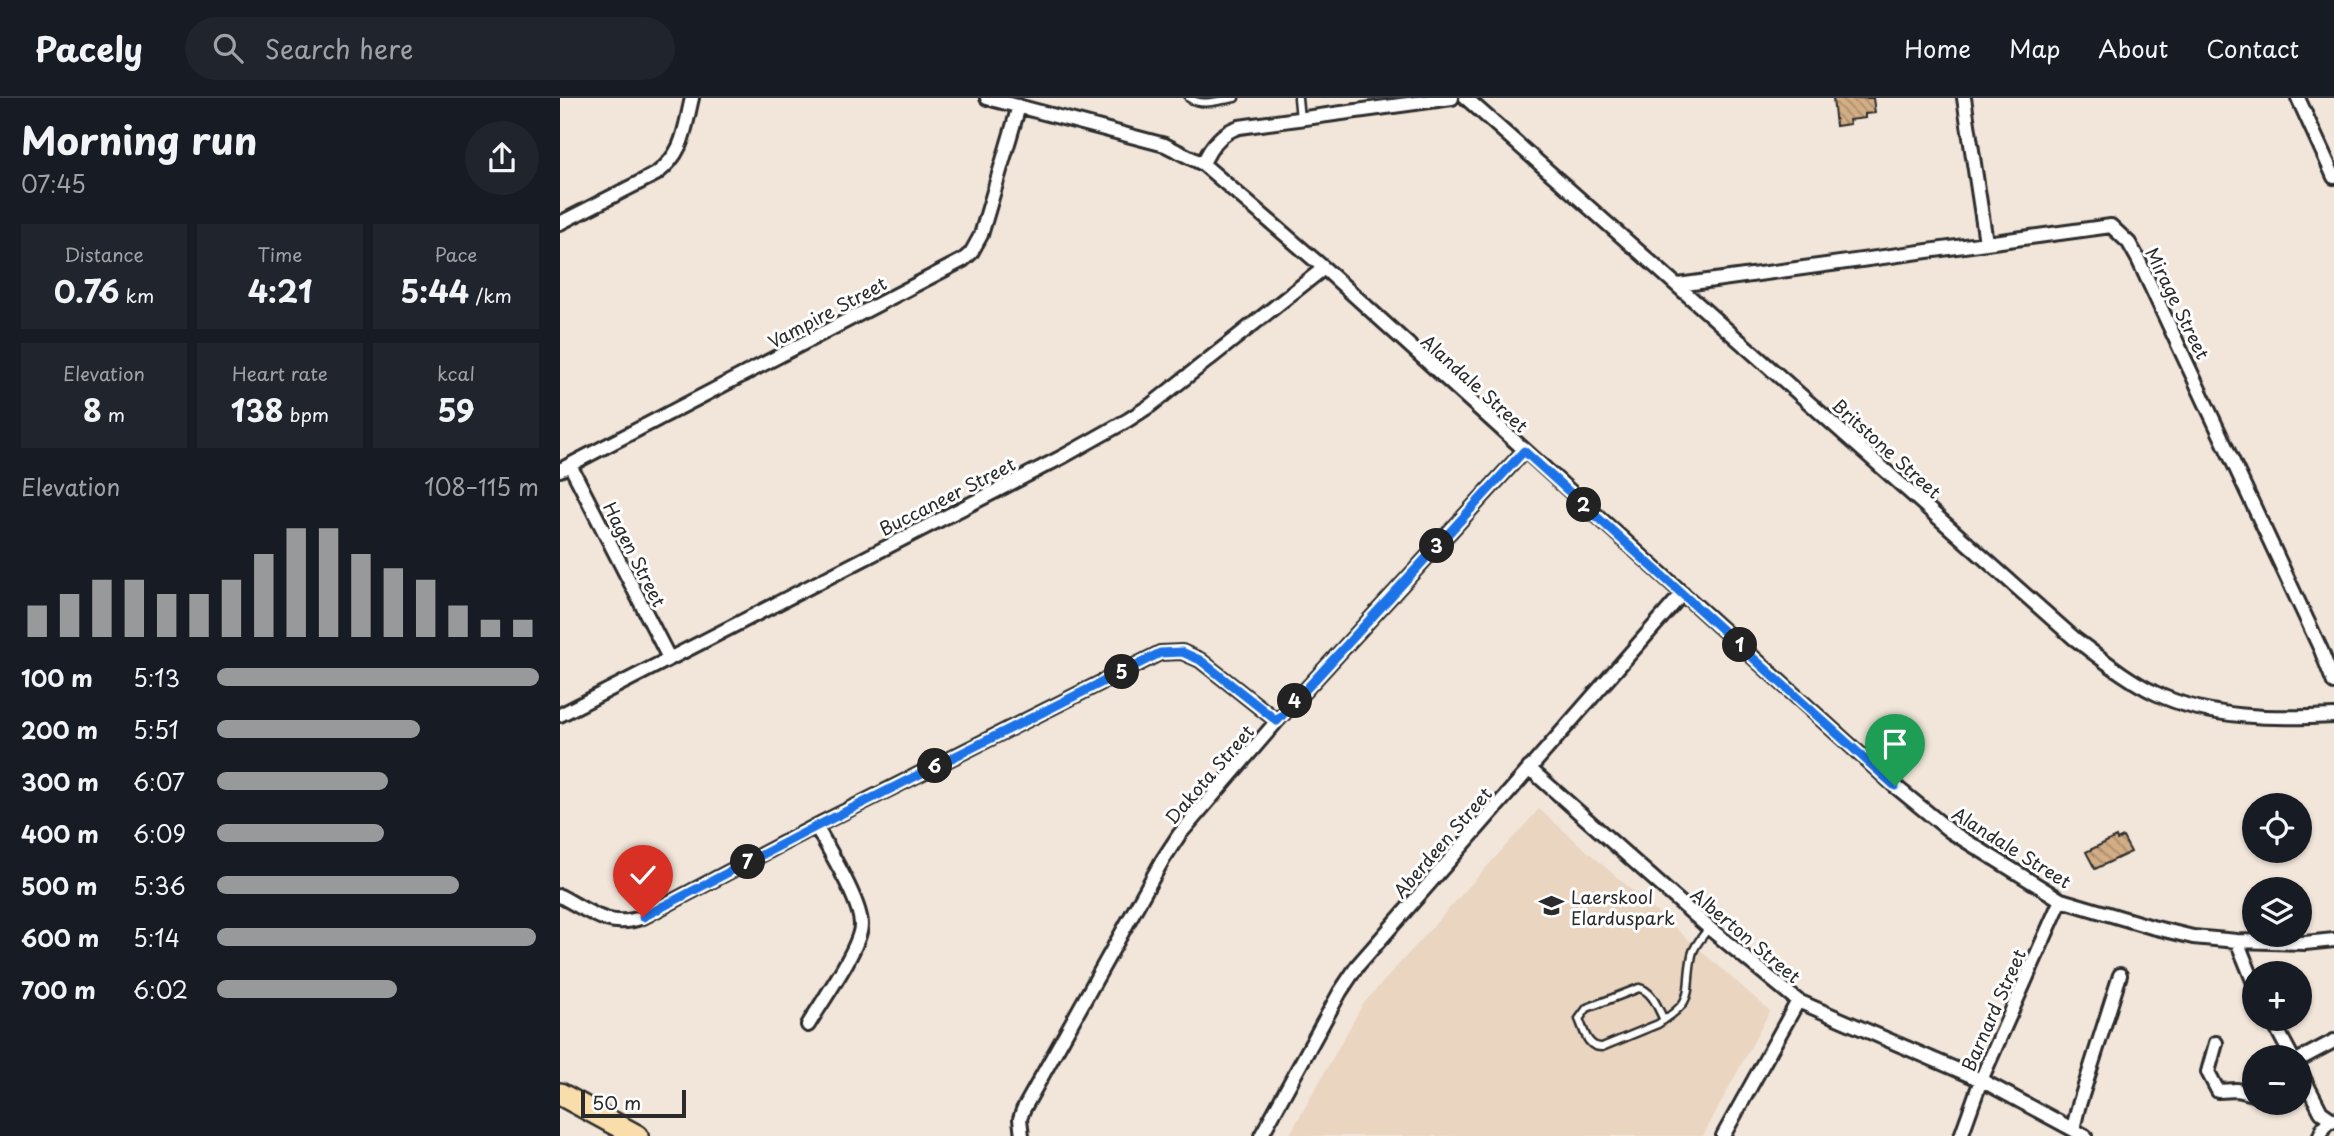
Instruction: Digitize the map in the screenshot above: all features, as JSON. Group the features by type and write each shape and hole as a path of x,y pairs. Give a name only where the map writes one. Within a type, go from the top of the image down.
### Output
{"main road":[{"path":"560,1094 637,1136"}],"street":[{"path":"560,223 639,183 668,165 681,143 692,98"},
{"name":"Alandale Street","path":"987,98 1165,145 1203,164 1324,268 1895,786 1950,831 2061,900 2152,927 2193,937 2237,941 2305,943 2334,940"},
{"path":"1203,164 1210,148 1230,130 1408,101 1451,98"},
{"name":"Britstone Street","path":"1466,98 2075,639 2131,681 2183,704 2211,710 2288,718 2334,716"},
{"path":"1964,98 1986,242"},
{"path":"2298,98 2334,177"},
{"name":"Vampire Street","path":"565,468 963,260 971,253 981,235 1019,106"},
{"name":"Mirage Street","path":"1678,285 2111,226 2129,243 2203,395 2334,683"},
{"name":"Buccaneer Street","path":"560,715 1064,456 1128,420 1151,405 1324,268"},
{"name":"Dakota Street","path":"1022,1136 1020,1119 1023,1110 1170,848 1277,721 1524,451"},
{"name":"Hagen Street","path":"565,468 669,658"},
{"name":"Aberdeen Street","path":"1261,1136 1348,980 1683,593"},
{"path":"560,896 608,921 633,921 1160,653 1182,652 1200,660 1277,721"},
{"name":"Alberton Street","path":"1529,768 1709,928 1798,1001 1981,1080 2085,1136"},
{"path":"808,1025 857,941 861,922 855,902 817,826"},
{"name":"Barnard Street","path":"1961,1136 1981,1080 2061,900"},
{"path":"2237,941 2245,961"},
{"path":"2073,1129 2120,975"},
{"path":"1723,1136 1798,1001"},
{"path":"2312,1053 2334,1041"},
{"path":"2217,1043 2208,1072 2218,1091 2242,1091"},
{"path":"2312,1097 2321,1112 2332,1120 2323,1128 2320,1136"}],"lane":[{"path":"1189,98 1204,103 1235,98"},
{"path":"1298,98 1300,119"},
{"path":"1664,1020 1650,994 1639,988 1587,1008 1580,1019 1590,1044 1602,1047 1664,1020 1673,1014 1689,994 1692,954 1709,928"}],"shaded area":[{"name":"Laerskool Elarduspark","path":"1539,809 1770,1011 1703,1136 1289,1136 1363,1004"}],"building":[{"path":"1833,98 1873,98 1875,113 1865,114 1865,118 1849,120 1850,124 1836,126"},
{"path":"2116,837 2117,840 2123,837 2131,852 2095,869 2086,852"}],"place":[{"name":"Laerskool Elarduspark","path":"1551,906"}],"route":[{"path":"643,917 1160,653 1182,652 1200,660 1277,721 1524,451 1895,786"}]}
